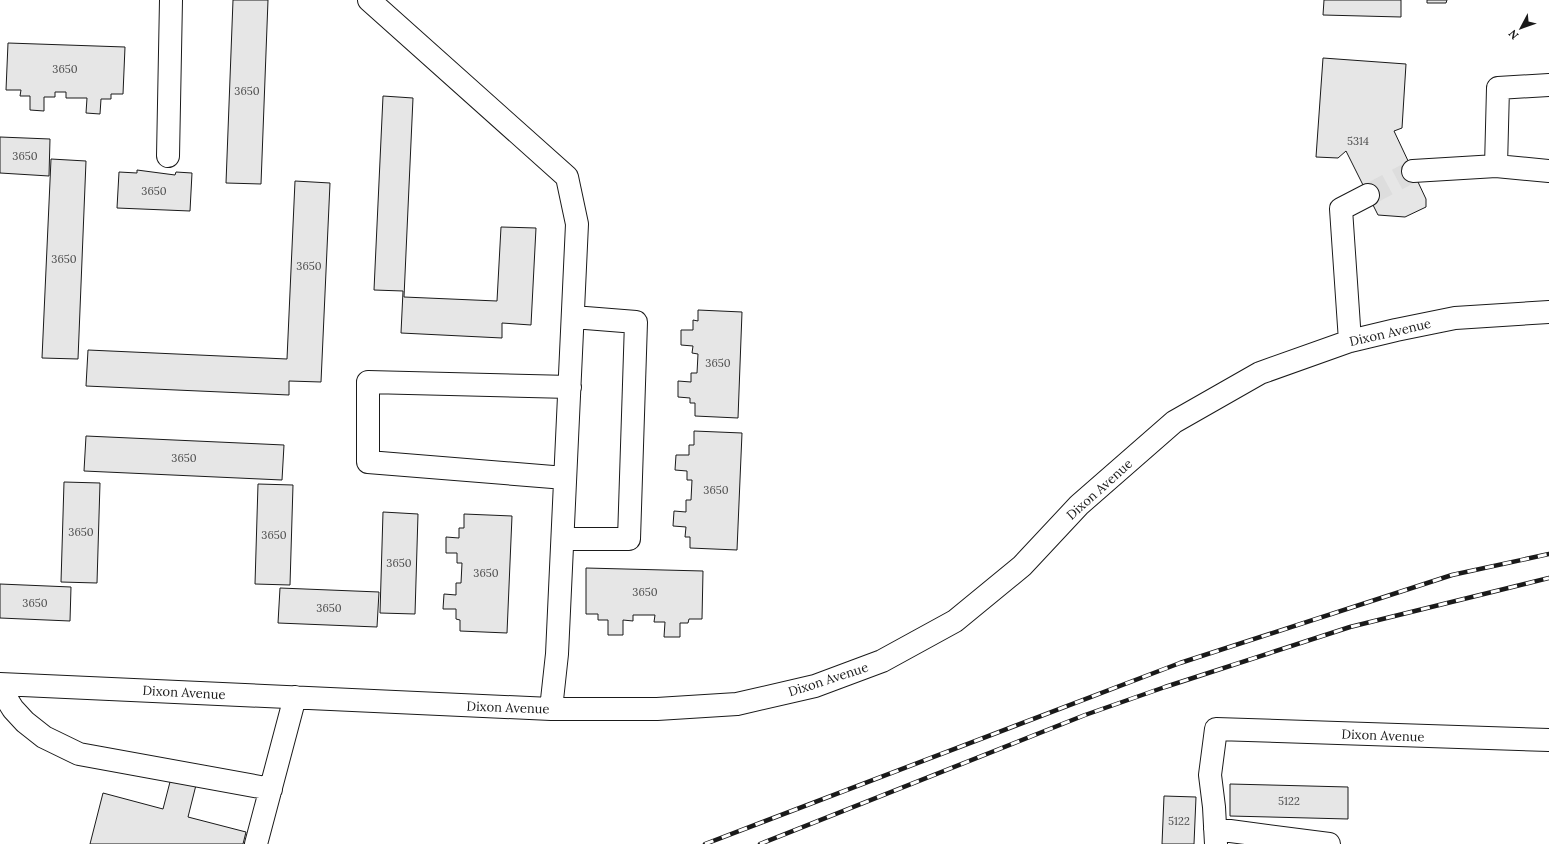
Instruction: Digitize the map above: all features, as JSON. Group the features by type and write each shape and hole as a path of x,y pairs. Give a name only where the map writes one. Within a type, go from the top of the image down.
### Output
{"street":[{"path":"168,156 171,0"},
{"path":"369,0 567,177 577,224 557,654 551,709"},
{"path":"1496,166 1498,88 1549,85"},
{"path":"1414,172 1496,166 1549,171"},
{"path":"1350,341 1341,210 1368,195"},
{"name":"Dixon Avenue","path":"0,684 551,709 657,709 737,704 815,686 882,661 955,621 1022,566 1079,505 1174,422 1260,373 1350,341 1455,318 1549,312"},
{"path":"563,539 629,539 636,322 573,317"},
{"path":"565,478 368,462 368,382 570,387"},
{"path":"0,688 13,709 25,722 44,737 79,754 271,789"},
{"path":"256,844 295,697"},
{"name":"Dixon Avenue","path":"1215,837 1210,775 1216,729 1549,740"},
{"path":"1215,837 1329,844"}],"building":[{"path":"233,0 268,0 261,184 226,183"},
{"path":"1324,0 1401,0 1401,17 1323,15"},
{"path":"1427,0 1447,0 1446,3 1427,3"},
{"path":"8,43 125,47 123,94 111,94 111,99 101,99 100,114 86,113 87,98 66,98 66,92 55,92 55,97 44,97 44,111 30,110 30,96 20,96 21,90 6,90"},
{"path":"1323,58 1406,64 1402,128 1394,131 1426,199 1426,207 1405,217 1378,215 1346,151 1338,158 1316,157"},
{"path":"383,96 413,98 404,297 497,301 501,227 536,228 531,325 502,323 502,338 401,333 403,291 374,290"},
{"path":"0,137 50,139 49,176 0,173"},
{"path":"51,159 86,161 78,359 42,358"},
{"path":"137,170 175,175 176,172 192,173 190,211 117,208 119,172 137,173"},
{"path":"295,181 330,183 321,382 289,381 289,395 86,386 88,350 287,359"},
{"path":"698,310 742,312 738,418 695,416 695,403 690,403 690,398 678,397 678,381 691,382 691,373 697,373 698,354 692,353 693,346 681,345 681,330 693,330 693,320 698,321"},
{"path":"694,431 742,433 737,550 690,548 690,537 685,537 686,527 673,526 674,511 686,512 686,500 691,500 692,480 687,480 687,471 675,470 676,455 689,455 689,445 694,445"},
{"path":"86,436 284,445 282,480 84,471"},
{"path":"64,482 100,483 97,583 61,582"},
{"path":"258,484 293,485 290,585 255,584"},
{"path":"383,512 418,514 415,614 380,613"},
{"path":"464,514 512,516 507,633 460,631 460,620 456,619 456,609 443,609 444,594 456,595 456,583 461,583 462,563 457,563 457,553 446,553 446,537 459,538 459,528 464,528"},
{"path":"586,568 703,571 702,619 689,619 688,623 680,623 680,637 664,637 665,622 654,622 655,615 633,615 633,621 623,620 623,635 608,635 608,620 598,620 598,614 586,614"},
{"path":"0,584 71,587 70,621 0,618"},
{"path":"280,588 379,592 377,627 278,623"},
{"path":"171,778 196,785 188,817 246,832 243,844 90,844 103,793 163,809"},
{"path":"1230,784 1348,787 1348,819 1230,816"},
{"path":"1164,796 1196,797 1194,844 1162,844"}],"tunnel":[{"path":"1368,195 1413,171"}],"railway":[{"path":"705,844 1180,663 1452,575 1549,554"},
{"path":"760,844 1085,715 1165,687 1350,627 1549,578"}]}
